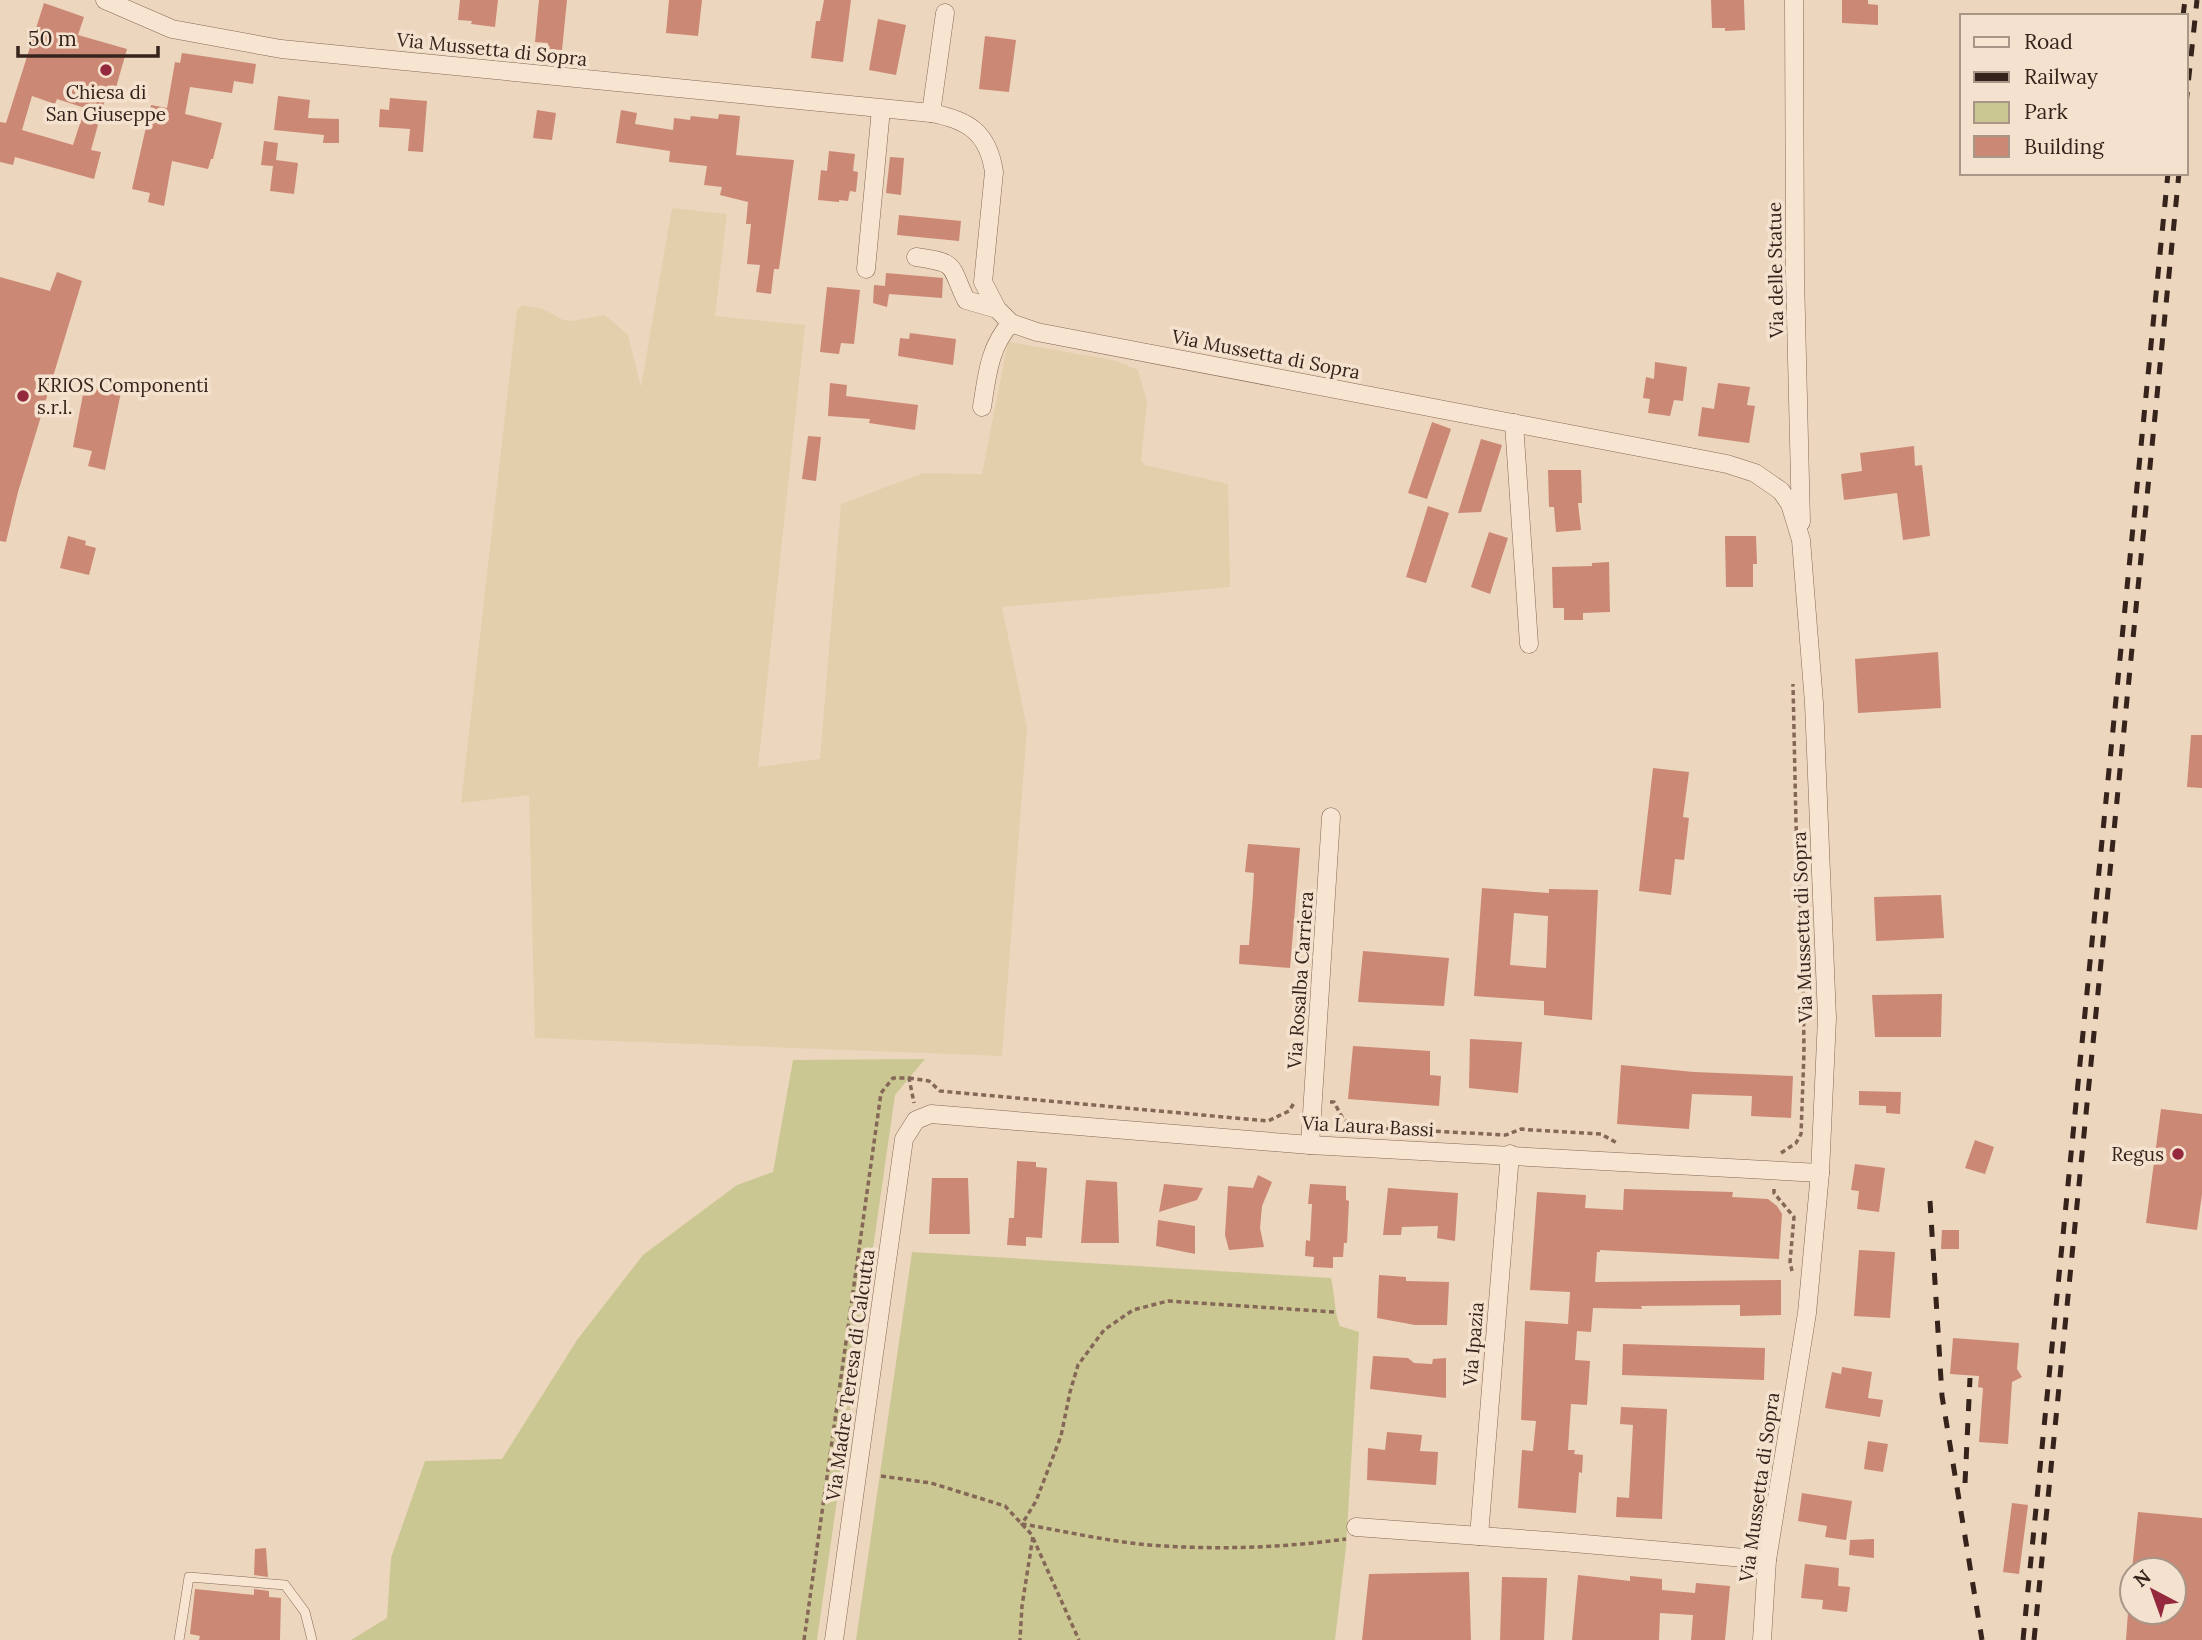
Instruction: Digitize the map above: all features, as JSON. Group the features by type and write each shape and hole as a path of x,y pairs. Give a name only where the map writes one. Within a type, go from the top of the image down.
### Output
{"street":[{"name":"Via Mussetta di Sopra","path":"105,0 172,29 281,49 931,113 953,118 972,128 984,140 992,156 993,194 983,282 998,309 1011,323 1037,332 1727,464 1755,473 1781,491 1790,504 1801,540 1814,690 1827,1005 1820,1173 1807,1313 1768,1560 1762,1640"},
{"name":"Via delle Statue","path":"1794,0 1795,276 1801,540"},
{"path":"931,113 945,13"},
{"path":"866,269 881,109"},
{"name":"Via Mussetta di Sopra","path":"916,257 945,261 951,266 967,300 998,309"},
{"path":"982,407 988,366 999,337 1011,323"},
{"path":"1514,423 1529,644"},
{"name":"Via Rosalba Carriera","path":"1310,1145 1331,817"},
{"name":"Via Laura Bassi","path":"916,1120 931,1114 1310,1145 1820,1173"},
{"name":"Via Madre Teresa di Calcutta","path":"834,1640 904,1139 916,1120"},
{"name":"Via Ipazia","path":"1479,1536 1510,1154"},
{"path":"1352,1533 1479,1536 1768,1560"}],"lane":[{"path":"180,1640 189,1577 285,1585 305,1612 312,1640"}],"path":[{"path":"1793,676 1802,965 1801,1134 1796,1143 1775,1156 1773,1170 1774,1193 1794,1217 1790,1262 1793,1274"},
{"path":"804,1640 881,1093 893,1077 929,1081 940,1091 1268,1121 1289,1111 1297,1098 1334,1102 1343,1119 1353,1127 1506,1135 1521,1129 1601,1134 1616,1143 1629,1144"},
{"path":"909,1078 916,1120"},
{"path":"1022,1524 1036,1501 1061,1436 1078,1366 1104,1329 1133,1310 1168,1301 1334,1312"},
{"path":"881,1476 931,1483 1005,1506 1033,1536 1079,1640"},
{"path":"1022,1524 1149,1545 1247,1547 1311,1544 1352,1533"},
{"path":"1020,1640 1022,1606 1033,1536"}],"shaded area":[{"path":"672,208 727,214 715,316 805,325 758,767 820,759 841,504 923,473 982,474 1008,342 1113,360 1138,370 1147,402 1141,461 1145,465 1228,484 1230,587 1002,607 1027,728 1002,1056 535,1038 529,795 461,803 517,310 522,305 543,309 563,320 571,321 605,315 628,335 641,387"}],"green space":[{"path":"925,1059 895,1095 817,1640 351,1640 387,1618 391,1558 425,1461 502,1459 577,1340 643,1255 737,1185 773,1172 793,1060"},
{"path":"912,1252 1331,1278 1340,1326 1359,1332 1346,1547 1335,1640 856,1640"}],"building":[{"path":"460,0 498,0 495,27 458,20"},
{"path":"539,0 567,0 562,50 547,49 548,43 535,42"},
{"path":"669,0 702,0 698,36 666,33"},
{"path":"824,0 851,0 843,62 811,58 816,21 820,21"},
{"path":"1711,0 1744,0 1745,30 1725,31 1725,28 1712,28"},
{"path":"1842,0 1868,0 1868,4 1878,5 1878,25 1842,23"},
{"path":"44,3 84,17 78,35 127,49 113,98 106,96 91,150 101,152 94,179 15,157 13,165 0,162 0,122 6,123","holes":["32,96 55,104 57,99 85,108 73,145 22,130"]},
{"path":"878,19 906,25 896,75 869,70"},
{"path":"985,36 1016,40 1009,92 979,89"},
{"path":"182,53 256,64 253,84 234,81 232,93 190,87 185,114 222,123 208,169 172,161 164,206 148,202 150,193 132,189 151,105 167,108 175,62 180,63"},
{"path":"278,96 310,100 308,118 339,119 339,143 323,143 324,135 274,130"},
{"path":"390,98 427,101 423,152 408,151 410,129 379,127 380,109 389,110"},
{"path":"537,110 556,113 552,140 533,138"},
{"path":"621,110 637,113 635,124 673,130 674,118 690,120 691,116 718,119 719,114 740,116 736,155 794,160 779,269 774,269 771,294 756,292 760,265 747,264 751,224 746,224 748,202 720,195 722,187 704,185 707,166 669,162 670,151 616,143"},
{"path":"264,141 278,143 276,160 298,163 294,194 270,191 273,166 261,165"},
{"path":"829,151 855,154 853,171 858,172 856,192 850,191 848,201 818,200 821,170 827,171"},
{"path":"890,157 904,158 901,195 886,193"},
{"path":"899,215 961,221 959,241 897,235"},
{"name":"KRIOS Componenti s.r.l.","path":"57,272 82,281 18,492 6,542 0,541 0,277 50,291"},
{"path":"886,273 943,278 942,298 889,294 887,307 873,303 874,285 885,286"},
{"path":"827,287 860,290 854,344 841,343 839,354 820,352"},
{"path":"910,333 956,339 953,365 898,356 900,338 909,339"},
{"path":"1655,362 1687,367 1683,401 1674,400 1670,416 1648,413 1650,399 1643,398 1646,377 1654,379"},
{"path":"830,383 847,385 846,396 918,405 915,430 869,423 870,419 828,416"},
{"path":"1718,383 1750,387 1747,405 1755,406 1749,443 1698,436 1702,407 1714,409"},
{"path":"85,384 121,392 105,470 88,466 92,451 73,447"},
{"path":"1432,422 1451,429 1427,499 1408,493"},
{"path":"808,436 821,437 816,481 802,479"},
{"path":"1481,439 1502,445 1481,512 1458,513"},
{"path":"1914,446 1915,466 1922,465 1930,536 1903,540 1897,493 1844,500 1841,474 1862,471 1860,453"},
{"path":"1548,470 1581,470 1582,503 1578,503 1581,530 1556,532 1554,507 1549,507"},
{"path":"1428,506 1449,513 1426,583 1406,577"},
{"path":"1489,532 1508,538 1490,594 1471,587"},
{"path":"68,536 86,541 85,545 96,548 89,575 60,568"},
{"path":"1725,536 1756,536 1757,564 1753,564 1753,587 1726,587"},
{"path":"1609,562 1610,612 1583,613 1583,620 1564,620 1564,608 1553,608 1552,567 1592,566 1592,563"},
{"path":"1938,652 1941,708 1858,713 1855,659"},
{"path":"2191,735 2202,735 2202,788 2187,787"},
{"path":"1653,768 1689,772 1683,817 1689,818 1684,860 1675,859 1671,895 1639,891"},
{"path":"1248,844 1300,848 1290,968 1239,964 1240,945 1249,945 1253,894 1254,873 1245,872"},
{"path":"1482,888 1549,893 1549,889 1598,890 1592,1020 1544,1015 1544,1001 1474,996","holes":["1514,913 1548,916 1546,968 1510,965"]},
{"path":"1941,895 1944,938 1876,941 1874,897"},
{"path":"1363,951 1449,958 1444,1006 1358,1002"},
{"path":"1942,994 1941,1037 1875,1037 1872,995"},
{"path":"1470,1039 1522,1042 1518,1093 1469,1088"},
{"path":"1353,1046 1430,1051 1430,1075 1441,1076 1439,1106 1348,1099"},
{"path":"1621,1065 1694,1072 1793,1076 1791,1118 1751,1116 1752,1096 1692,1094 1689,1129 1617,1124"},
{"path":"1859,1091 1901,1092 1900,1114 1886,1113 1886,1106 1859,1105"},
{"name":"Regus","path":"2161,1109 2202,1114 2202,1194 2197,1230 2146,1223"},
{"path":"1975,1140 1994,1147 1985,1174 1965,1168"},
{"path":"1017,1161 1036,1162 1036,1167 1047,1168 1042,1238 1026,1237 1026,1246 1007,1245 1009,1218 1014,1218"},
{"path":"1855,1164 1885,1168 1879,1212 1857,1209 1859,1191 1851,1190"},
{"path":"1258,1175 1272,1182 1262,1206 1260,1228 1264,1247 1229,1250 1225,1235 1228,1186 1253,1188"},
{"path":"932,1178 968,1178 970,1234 929,1234"},
{"path":"1086,1180 1117,1182 1119,1243 1081,1243"},
{"path":"1164,1184 1203,1188 1197,1200 1159,1212"},
{"path":"1310,1184 1346,1186 1346,1200 1349,1201 1347,1243 1344,1243 1343,1257 1333,1257 1333,1268 1313,1267 1314,1257 1305,1256 1306,1240 1310,1241"},
{"path":"1388,1188 1458,1193 1455,1241 1437,1238 1438,1226 1402,1227 1401,1235 1383,1235"},
{"path":"1624,1189 1733,1192 1732,1197 1768,1199 1782,1214 1779,1259 1600,1250 1597,1252 1595,1282 1781,1280 1781,1315 1740,1316 1740,1305 1593,1308 1591,1332 1577,1331 1575,1360 1590,1361 1587,1405 1571,1404 1568,1450 1575,1450 1574,1454 1583,1455 1576,1513 1518,1508 1522,1450 1533,1451 1536,1421 1521,1420 1525,1321 1568,1324 1570,1292 1530,1290 1537,1192 1586,1195 1585,1208 1623,1210"},
{"path":"1158,1220 1195,1226 1195,1254 1156,1246"},
{"path":"1942,1230 1959,1230 1959,1249 1941,1249"},
{"path":"1859,1250 1895,1252 1890,1318 1854,1316"},
{"path":"1379,1275 1406,1277 1406,1281 1449,1282 1447,1325 1415,1325 1377,1318"},
{"path":"1953,1338 2019,1343 2017,1369 2022,1377 2012,1382 2008,1444 1979,1442 1983,1388 1978,1387 1979,1376 1950,1374"},
{"path":"1623,1344 1765,1348 1764,1380 1622,1375"},
{"path":"1373,1356 1408,1358 1414,1363 1432,1364 1433,1359 1446,1358 1446,1398 1370,1389"},
{"path":"1842,1367 1872,1372 1868,1398 1883,1400 1880,1417 1825,1408 1832,1372 1841,1374"},
{"path":"1621,1407 1667,1409 1662,1519 1616,1517 1617,1497 1629,1498 1633,1425 1620,1424"},
{"path":"1387,1432 1422,1435 1420,1451 1438,1452 1436,1485 1367,1480 1368,1448 1385,1450"},
{"path":"1868,1441 1888,1444 1883,1472 1864,1469"},
{"path":"1802,1493 1852,1501 1846,1540 1825,1537 1827,1526 1798,1521"},
{"path":"2012,1503 2028,1505 2019,1574 2003,1572"},
{"path":"2138,1512 2202,1518 2202,1640 2126,1640 2127,1626 2188,1626 2188,1556 2133,1556"},
{"path":"1874,1539 1874,1558 1849,1555 1850,1540"},
{"path":"266,1548 268,1577 254,1575 255,1549"},
{"path":"1805,1564 1839,1568 1838,1586 1850,1587 1847,1612 1822,1609 1823,1600 1801,1598"},
{"path":"1469,1572 1471,1640 1362,1640 1369,1574"},
{"path":"1578,1575 1630,1581 1630,1576 1662,1579 1662,1590 1695,1593 1696,1583 1730,1586 1725,1640 1691,1640 1693,1615 1660,1613 1659,1640 1572,1640"},
{"path":"1502,1577 1547,1578 1544,1640 1500,1640"},
{"path":"195,1589 254,1595 254,1589 269,1591 269,1597 281,1598 280,1640 199,1640 200,1636 190,1634"}],"railway":[{"path":"2183,14 2185,0"},
{"path":"2188,85 2197,0"},
{"path":"2023,1640 2168,175"},
{"path":"2034,1640 2179,175"},
{"path":"1930,1201 1942,1396 1982,1640"},
{"path":"1965,1483 1970,1378"}],"place":[{"name":"Chiesa di San Giuseppe","path":"106,70"},
{"name":"KRIOS Componenti s.r.l.","path":"23,396"},
{"name":"Regus","path":"2178,1154"}]}
